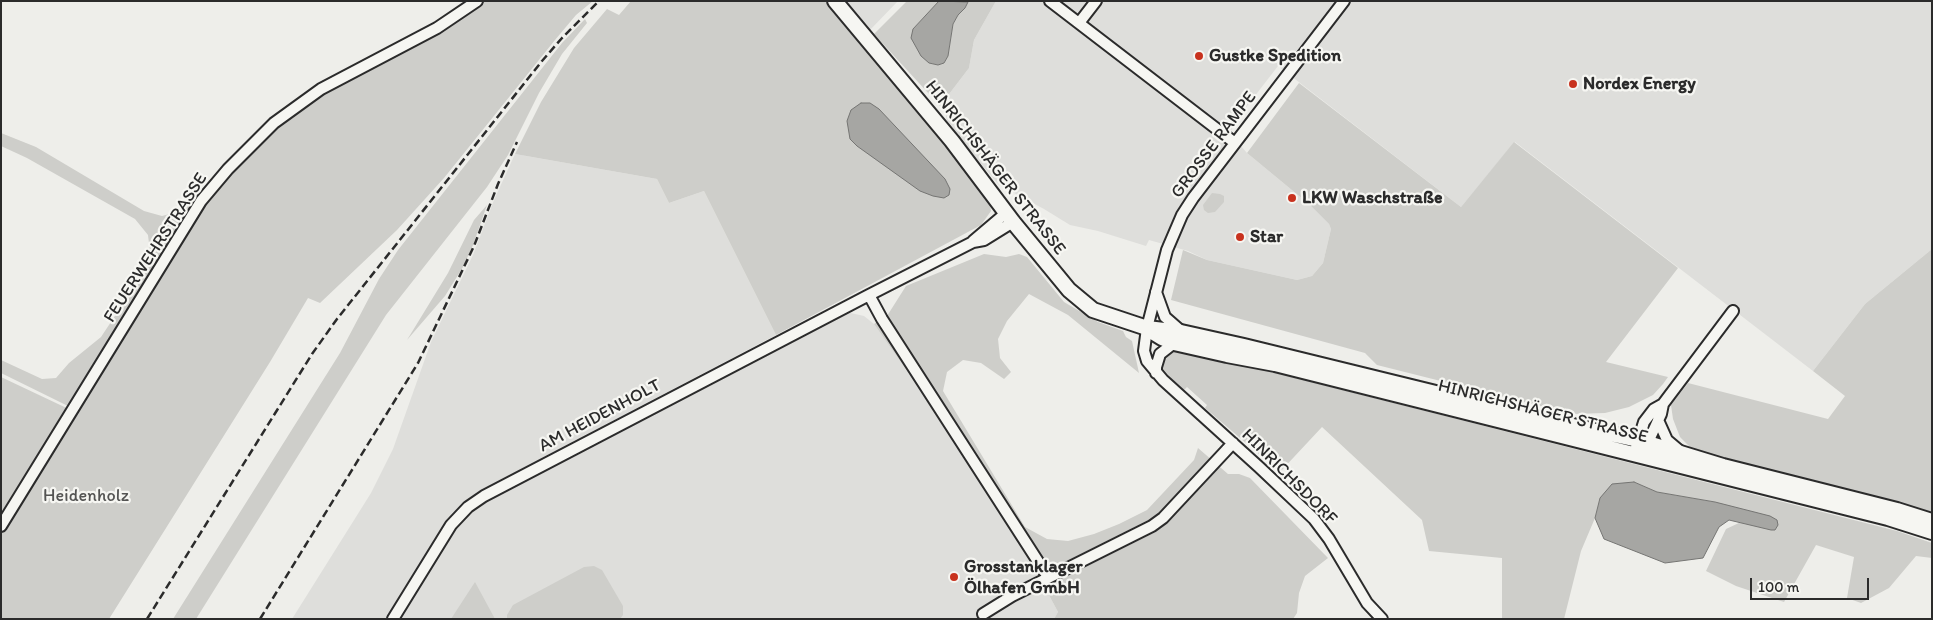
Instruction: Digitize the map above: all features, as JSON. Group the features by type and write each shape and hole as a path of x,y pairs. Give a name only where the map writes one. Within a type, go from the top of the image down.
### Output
{"main road":[{"name":"HINRICHSHÄGER STRASSE","path":"835,1 952,141 1009,217 1069,290 1084,304 1102,314 1147,328 1162,338 1178,337 1227,355 1275,364 1641,448 1932,532"},
{"name":"HINRICHSHÄGER STRASSE","path":"1641,448 1683,453 1723,466 1897,510 1932,521"}],"street":[{"name":"FEUERWEHRSTRASSE","path":"1,526 196,209 228,169 274,123 321,89 437,28 477,1"},
{"path":"1050,1 1235,143"},
{"path":"1079,23 1096,1"},
{"name":"GROSSE RAMPE","path":"1147,328 1169,244 1182,216 1235,143 1344,1"},
{"name":"AM HEIDENHOLT","path":"392,619 451,525 468,507 484,496 973,242 1009,217"},
{"path":"1156,292 1165,317 1178,337 1160,354 1156,373"},
{"path":"869,295 882,319 1048,577"},
{"path":"1641,448 1658,420 1663,404 1733,311"},
{"name":"HINRICHSDORF","path":"1147,328 1144,351 1147,361 1156,373 1314,519 1367,603 1382,619"},
{"path":"1641,448 1644,422 1654,409 1663,404"},
{"path":"1658,420 1667,440 1683,453"},
{"path":"981,611 1152,526 1163,518 1233,443"}],"shaded area":[{"path":"846,1 898,1 870,30"},
{"path":"939,1 968,2 953,24 948,56 944,63 938,65 929,63 921,56 911,38 913,29"},
{"path":"996,1 1932,1 1932,249 1865,304 1813,371 1515,142 1461,207 1278,66 1234,123 1230,134 1247,153 1310,205 1329,224 1331,229 1323,263 1312,276 1297,280 1207,260 1188,251 1149,240 1146,246 1098,231 1070,225 999,185 947,124 946,115 940,106 969,68 974,40"},
{"path":"861,103 870,103 879,109 945,179 950,189 949,195 944,198 920,191 850,139 847,121 851,110"},
{"path":"515,154 657,179 669,203 704,191 776,335 483,489 465,502 447,521 386,619 292,619 371,493 393,449 431,342 473,255 494,200"},
{"path":"846,312 864,316 874,324 966,455 1023,547 1058,612 1054,619 399,619 453,533 468,515 488,499"},
{"path":"1634,482 1657,492 1715,502 1770,516 1777,520 1778,525 1775,530 1771,530 1729,520 1719,527 1703,558 1665,563 1604,539 1595,518 1600,498 1612,484"}],"green space":[{"name":"Heidenholz","path":"484,1 593,1 576,15 444,178 397,230 320,303 308,298 109,619 1,619 1,377 75,412 204,204 231,171 277,126 321,93 438,33"},
{"path":"631,1 830,1 989,197 991,211 981,225 776,335 704,191 669,203 657,179 515,154 541,102 574,48 607,9 619,15"},
{"path":"907,1 939,1 913,29 929,63 938,65 944,63 948,56 953,24 968,1 996,1 974,40 969,68 940,106 874,34"},
{"path":"585,19 587,23 562,54 539,93 508,155 487,187 386,315 196,619 173,619 340,353 379,279 398,250 562,43"},
{"path":"1299,83 1461,207 1514,142 1678,268 1606,362 1668,377 1663,384 1653,395 1629,407 1605,413 1572,414 1377,365 1365,353 1171,300 1183,250 1207,260 1297,280 1312,276 1323,263 1331,229 1329,224 1310,205 1247,153"},
{"path":"1,133 36,147 144,211 162,216 181,211 196,194 200,198 70,407 1,373 1,360 42,379 56,378 69,363 101,337 144,272 150,252 148,235 135,219 27,158 1,146"},
{"path":"1212,193 1224,196 1224,202 1215,212 1208,213 1204,210 1203,205"},
{"path":"487,205 463,267 445,296 407,340 448,273 474,220"},
{"path":"1932,249 1932,515 1695,452 1680,437 1673,419 1671,405 1688,383 1828,419 1845,396 1813,371 1865,304"},
{"path":"984,254 1006,257 1019,254 1027,257 1064,302 1098,322 1123,331 1126,337 1132,341 1139,373 1068,315 1029,294 1007,321 998,339 1000,358 1011,372 1004,379 981,363 963,360 947,372 943,391 1025,527 1047,539 1068,541 1094,534 1119,524 1147,510 1194,460 1198,448 1228,474 1239,474 1250,478 1328,558 1305,576 1299,593 1297,613 1293,619 1054,619 1058,612 1023,547 966,455 874,324 887,316 906,286"},
{"path":"1178,348 1897,531 1932,543 1932,558 1916,556 1889,588 1861,603 1847,598 1854,557 1816,545 1784,602 1736,586 1706,571 1726,529 1741,522 1775,530 1715,502 1657,492 1634,482 1600,498 1595,518 1581,551 1564,619 1502,619 1502,558 1429,551 1422,520 1322,427 1280,472 1205,408 1207,405 1187,387 1184,390 1163,369 1162,361 1165,354 1170,350"},
{"path":"594,566 602,570 623,606 623,615 620,619 507,619 507,615 513,605 584,567"},
{"path":"475,582 495,619 451,619"}],"railway":[{"path":"147,619 312,354 337,319 542,61 599,1"},
{"path":"260,619 418,363 474,246 498,184 517,142"}],"place":[{"name":"Gustke Spedition","path":"1199,56"},
{"name":"Nordex Energy","path":"1573,84"},
{"name":"LKW Waschstraße","path":"1292,198"},
{"name":"Star","path":"1240,237"},
{"name":"Grosstanklager Ölhafen GmbH","path":"954,577"}]}
